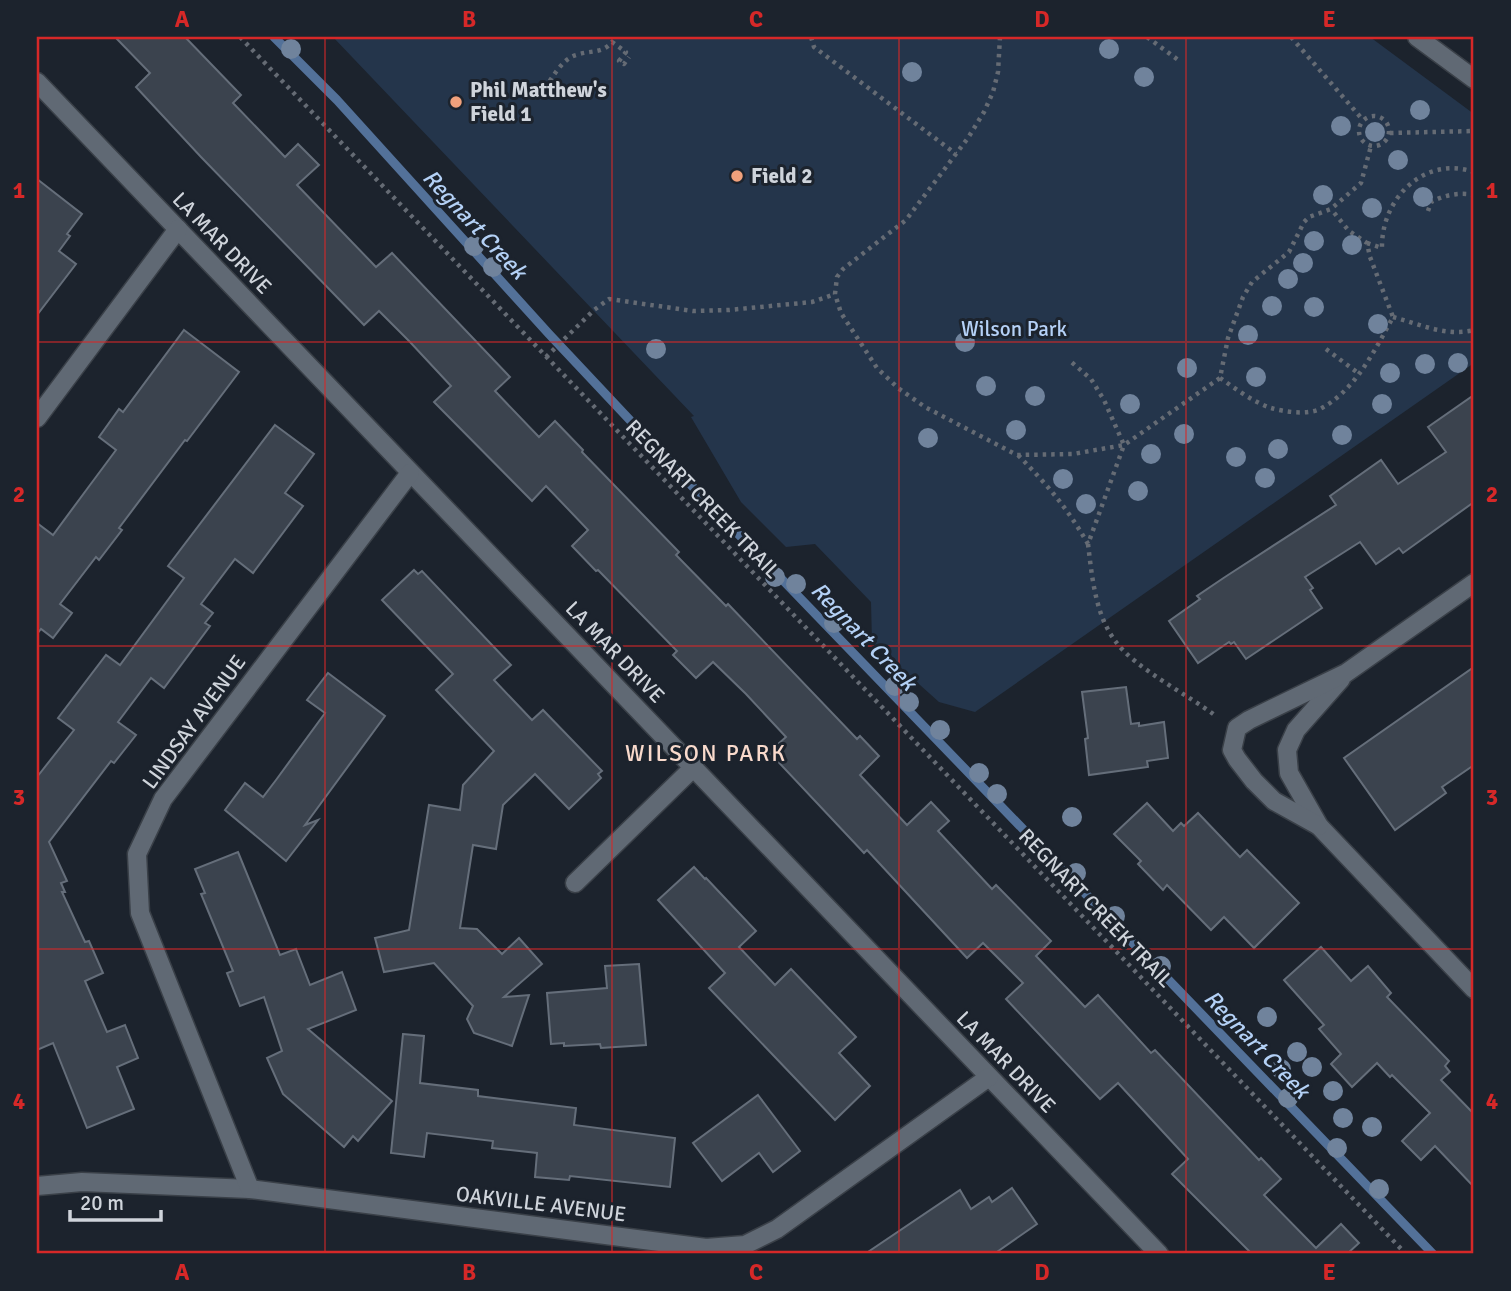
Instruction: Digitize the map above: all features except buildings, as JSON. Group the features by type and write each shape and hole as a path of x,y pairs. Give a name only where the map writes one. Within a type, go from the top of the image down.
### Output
{"street":[{"path":"1417,37 1474,79"},
{"name":"LA MAR DRIVE","path":"37,82 1159,1254"},
{"path":"37,418 178,229"},
{"name":"LINDSAY AVENUE","path":"250,1189 140,913 137,854 163,799 410,473"},
{"path":"1319,826 1275,801 1254,781 1232,750 1237,728 1248,720 1346,673 1474,583"},
{"path":"1346,673 1296,730 1287,750 1289,773 1319,826 1474,989"},
{"path":"575,883 694,766"},
{"name":"OAKVILLE AVENUE","path":"37,1186 82,1182 250,1189 706,1248 744,1245 778,1229 989,1077"}],"path":[{"name":"REGNART CREEK TRAIL","path":"240,37 1406,1254"},
{"path":"811,37 814,47 957,154"},
{"path":"1000,37 998,72 984,111 957,154 906,220 843,269 837,277 835,294 841,313 877,368 898,388 925,407 1017,455 1050,488 1069,511 1088,544 1101,615 1116,643 1134,659 1216,716"},
{"path":"1147,37 1181,62"},
{"path":"1291,37 1363,120"},
{"path":"545,88 567,59 600,51 614,39 626,52 620,61 624,64 629,57"},
{"path":"1381,117 1390,133 1383,144 1371,146 1363,142 1359,136 1363,120 1381,117"},
{"path":"1390,133 1474,131"},
{"path":"1017,455 1073,454 1125,445 1220,378 1228,338 1243,297 1252,282 1289,252 1309,217 1331,209 1361,183 1371,146"},
{"path":"1331,209 1349,231 1367,243 1382,248 1386,217 1400,193 1420,177 1439,169 1466,169 1474,172"},
{"path":"1428,211 1431,202 1439,198 1474,195"},
{"path":"1220,378 1272,408 1295,412 1317,411 1340,395 1371,358 1392,317 1367,243"},
{"path":"546,357 609,299 693,311 812,302 835,294"},
{"path":"1392,317 1440,331 1461,333 1474,330"},
{"path":"1326,349 1358,373"},
{"path":"1069,360 1091,379 1125,445 1088,544"}],"green space":[{"name":"Wilson Park","path":"333,37 1370,37 1474,114 1474,363 975,712 939,702 872,642 871,602 815,544 786,547 741,502 691,417 694,416"}],"waterway":[{"name":"Regnart Creek","path":"274,37 337,100 549,334 690,484 1433,1254"}],"place":[{"name":"Phil Matthew's Field 1","path":"456,102"},
{"name":"Field 2","path":"737,176"}],"district":[{"name":"WILSON PARK","path":"706,753"}]}
